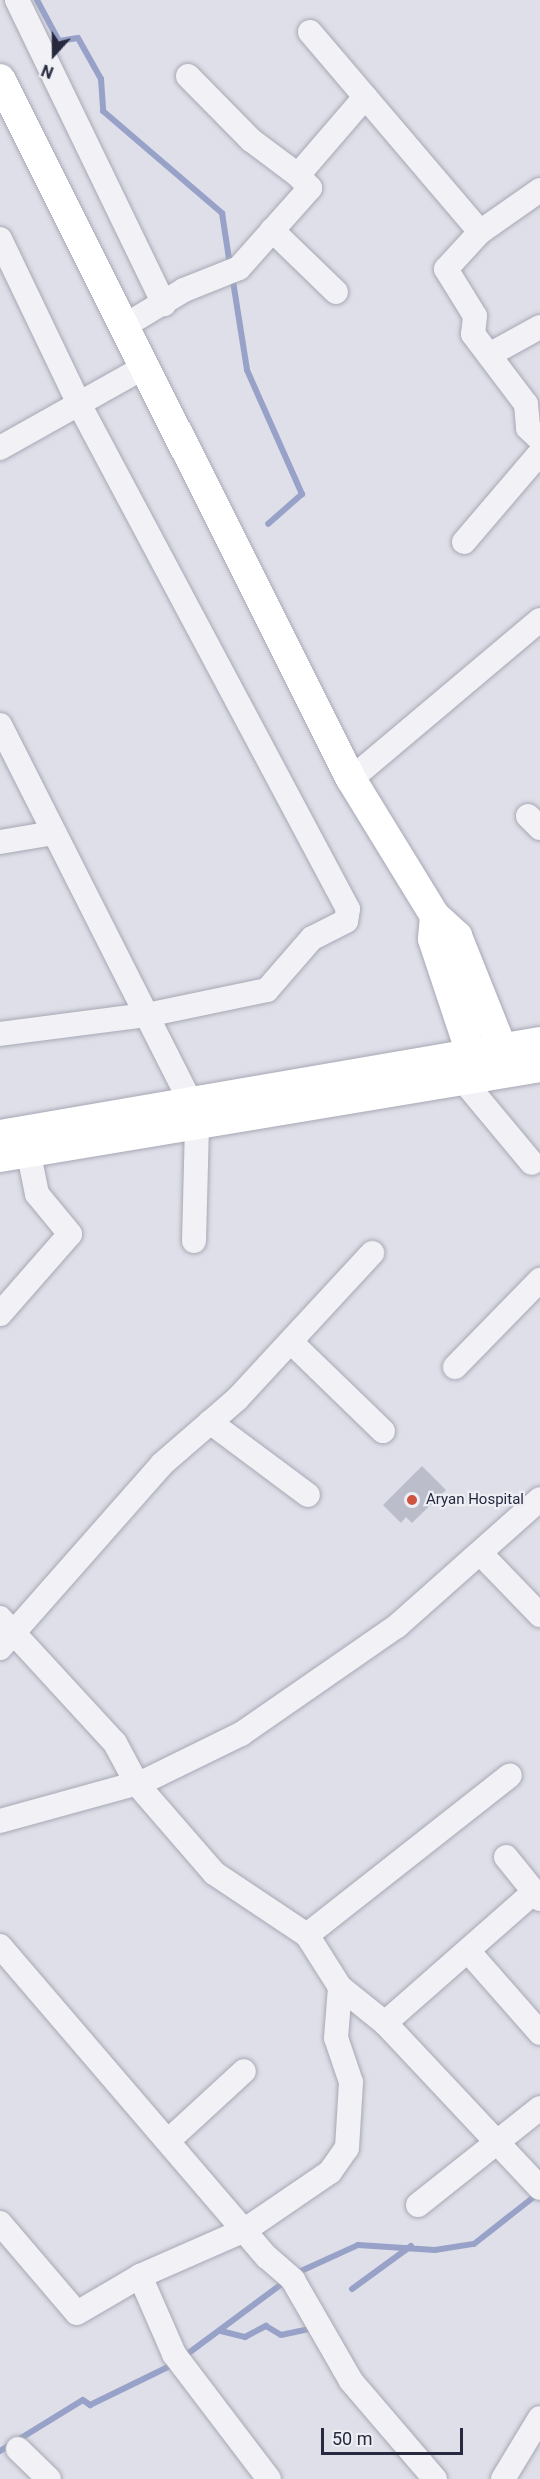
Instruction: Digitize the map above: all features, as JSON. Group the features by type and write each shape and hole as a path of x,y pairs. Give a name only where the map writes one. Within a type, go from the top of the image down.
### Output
{"main road":[{"path":"0,79 126,325 141,369 351,780 435,916 457,936 507,1059"},
{"path":"435,916 433,939 470,1069"},
{"path":"13,1144 470,1069 507,1059 540,1042"},
{"path":"507,1059 540,1067"}],"street":[{"path":"17,0 164,304"},
{"path":"310,32 480,232"},
{"path":"126,325 231,271 310,188 298,175 251,140 188,76"},
{"path":"298,175 365,97"},
{"path":"540,190 480,232 446,269 475,316 473,334 526,404 528,428 540,439"},
{"path":"272,230 336,292"},
{"path":"0,238 79,404 348,909 346,921 312,938 267,990 146,1015 0,1034"},
{"path":"489,355 540,327"},
{"path":"0,448 141,369"},
{"path":"464,542 540,453"},
{"path":"351,780 540,620"},
{"path":"0,725 194,1114 194,1240"},
{"path":"0,842 54,833"},
{"path":"470,1069 532,1163"},
{"path":"0,1314 70,1234 37,1194 13,1144"},
{"path":"372,1253 291,1342 210,1422 162,1464 4,1633 49,1666 115,1743 137,1784 214,1873 307,1935 340,1987 385,2023 540,2188"},
{"path":"455,1366 540,1280"},
{"path":"291,1342 383,1431"},
{"path":"210,1422 308,1495"},
{"path":"0,1821 137,1784 241,1734 397,1626 481,1554 540,1499"},
{"path":"481,1554 540,1615"},
{"path":"307,1935 510,1775"},
{"path":"385,2023 537,1895 506,1857"},
{"path":"0,1946 245,2230 293,2280 351,2381 435,2479"},
{"path":"468,1951 540,2033"},
{"path":"0,2223 77,2313 140,2276 245,2230 330,2172 347,2148 351,2082 336,2038 340,1987"},
{"path":"168,2141 244,2071"},
{"path":"418,2205 540,2108"},
{"path":"140,2276 174,2354 269,2479"},
{"path":"503,2479 538,2428"},
{"path":"18,2449 50,2479"}],"building":[{"path":"422,1466 446,1490 412,1523 406,1517 401,1523 383,1505"}],"waterway":[{"path":"37,0 59,41 78,38 101,79 103,111 222,213 230,265"},
{"path":"232,275 247,370 302,494 268,524"},
{"path":"301,2271 358,2245 435,2250 474,2244 535,2196"},
{"path":"352,2289 411,2246"},
{"path":"190,2352 279,2286"},
{"path":"221,2331 245,2337 266,2326 281,2335 313,2328"},
{"path":"0,2451 83,2400 90,2405 170,2366"}],"place":[{"name":"Aryan Hospital","path":"412,1500"}]}
